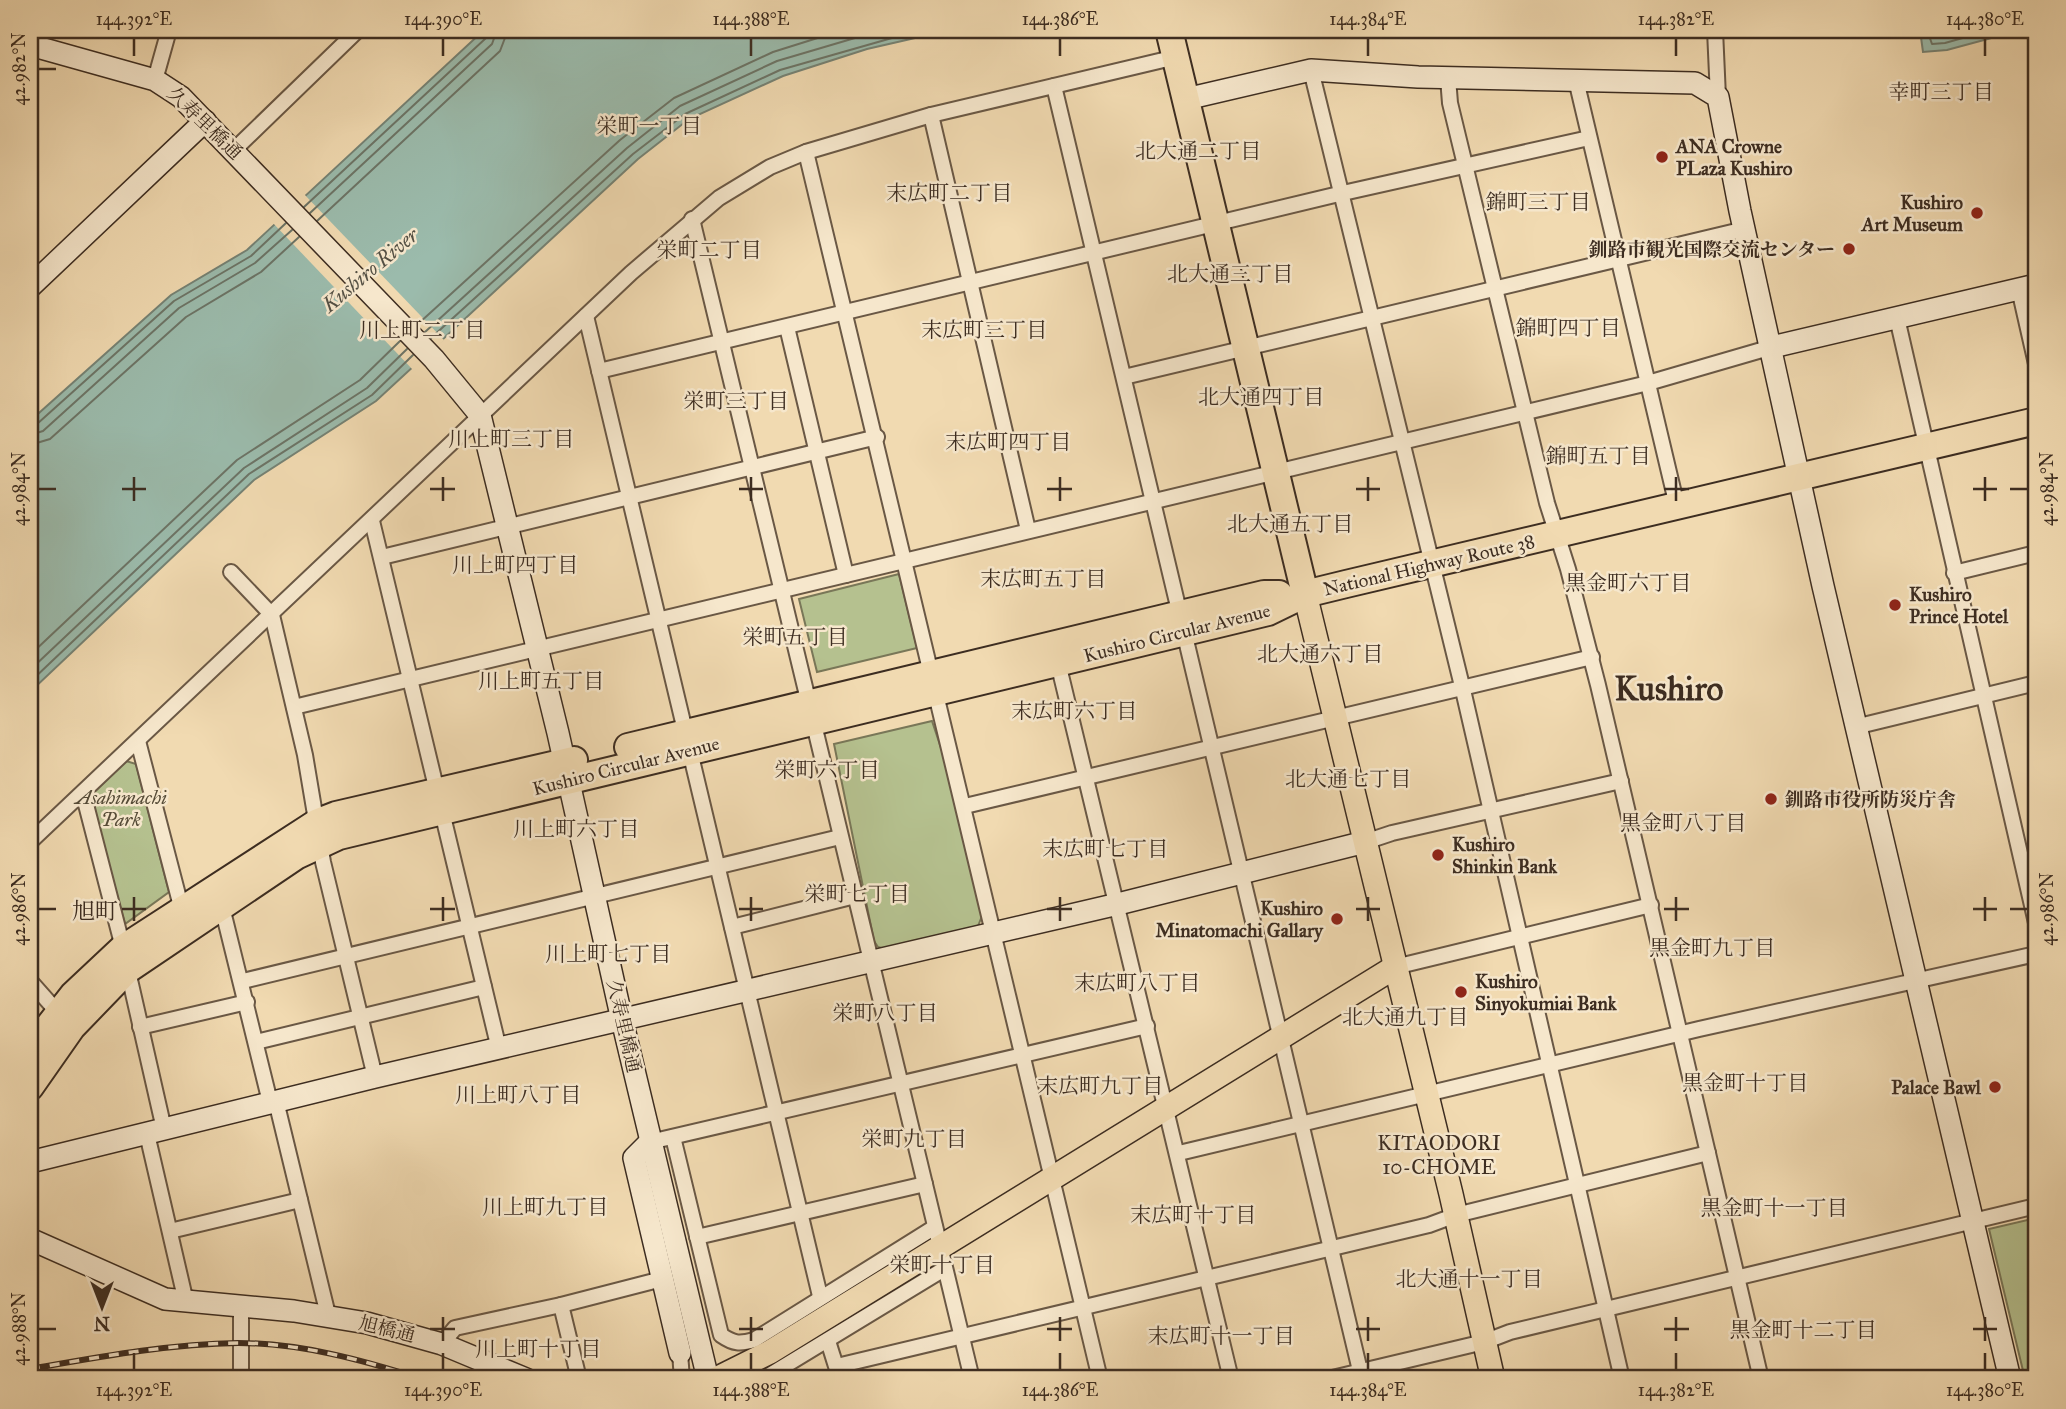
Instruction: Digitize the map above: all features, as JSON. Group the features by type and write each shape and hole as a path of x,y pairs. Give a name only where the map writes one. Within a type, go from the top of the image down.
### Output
{"highway":[{"name":"National Highway Route 38","path":"1169,30 1305,594 2036,421"},
{"name":"Kushiro Circular Avenue","path":"934,682 1058,663 1264,594 1305,594"},
{"name":"Kushiro Circular Avenue","path":"30,1050 125,960 319,832 1182,623"},
{"name":"Kushiro Circular Avenue","path":"30,1087 64,1020"}],"main road":[{"path":"1305,594 1456,1215 1493,1379"},
{"path":"716,1379 770,1352 1395,967"}],"street":[{"path":"155,80 169,30"},
{"path":"234,150 358,30"},
{"path":"1715,30 1718,97 1798,477 1914,980 2011,1379"},
{"name":"久寿里橋通","path":"30,45 155,80 181,97 434,359 480,415 708,1379"},
{"path":"30,842 372,521 480,415 692,219 719,198 770,167 806,152 931,115 1176,57"},
{"path":"1186,99 1311,70 1448,78 1695,83 1718,97"},
{"path":"1311,70 1462,690 1622,1379"},
{"path":"1448,78 1449,97 1525,413 1592,657 1761,1379"},
{"path":"1576,80 1677,506"},
{"path":"1054,86 1361,1375"},
{"path":"931,115 1028,530"},
{"path":"30,287 205,121"},
{"path":"599,371 1343,193 1589,138"},
{"path":"806,152 877,438 1100,1379"},
{"path":"692,219 972,1379"},
{"path":"1124,377 1618,257 1745,229"},
{"path":"294,707 411,677 846,576 1154,499 1525,413 1648,383 1772,346 2028,287 2036,364"},
{"path":"586,316 820,1296"},
{"path":"1897,317 1924,448 2036,923"},
{"path":"787,327 846,576"},
{"path":"383,557 506,525 877,438"},
{"path":"372,521 383,557 499,1049"},
{"path":"1954,573 2036,553"},
{"path":"231,572 272,615 375,1077"},
{"path":"965,806 1592,657"},
{"path":"1058,663 1179,1153 1231,1379"},
{"path":"1855,727 2036,683"},
{"path":"138,741 184,920"},
{"path":"30,1162 375,1077 1118,904 1489,811 1621,781"},
{"path":"83,793 139,1027 170,1231 186,1302"},
{"path":"243,981 840,837"},
{"path":"219,896 328,1315"},
{"path":"732,926 855,896"},
{"path":"1395,967 1651,905"},
{"path":"1179,1153 1680,1033 2036,954"},
{"path":"30,981 64,1020"},
{"path":"256,1042 484,987"},
{"path":"139,1027 247,1002"},
{"path":"682,1379 680,1353 634,1158 650,1142 1147,1026"},
{"path":"673,1137 721,1335 730,1341 740,1344 754,1340 820,1296 940,1248"},
{"path":"828,1341 838,1373 962,1336 1429,1225 1456,1215 1708,1153"},
{"path":"697,1237 925,1184"},
{"path":"170,1231 300,1200"},
{"path":"1328,1379 1361,1375 1484,1342 1510,1332 2036,1206"},
{"name":"旭橋通","path":"30,1239 143,1291 186,1302 328,1315 405,1332 442,1344 526,1379"},
{"path":"763,1379 828,1341 940,1248"},
{"path":"442,1344 455,1328 662,1279"},
{"path":"561,1305 579,1379"},
{"path":"241,1308 241,1379"}],"green space":[{"path":"899,574 917,648 817,672 799,599"},
{"path":"932,721 946,763 982,916 978,926 885,949 878,947 874,941 834,744"},
{"name":"Asahimachi Park","path":"126,761 136,764 169,892 125,924 90,796"},
{"path":"2036,1218 2036,1379 2025,1379 1989,1229"}],"water":[{"name":"Kushiro River","path":"484,30 950,30 867,49 783,76 689,119 638,159 376,401 254,480 30,692 30,421 171,295 247,250"},
{"path":"1920,30 2021,30 1947,50 1923,52"}],"pier":[{"path":"303,193 444,340 413,370 272,222"}],"railway":[{"path":"30,1369 160,1349 238,1343 308,1349 422,1379"}],"place":[{"name":"ANA Crowne PLaza Kushiro","path":"1662,157"},
{"name":"Kushiro Art Museum","path":"1977,213"},
{"name":"釧路市観光国際交流センター","path":"1849,249"},
{"name":"Kushiro Prince Hotel","path":"1895,605"},
{"name":"釧路市役所防災庁舎","path":"1771,799"},
{"name":"Kushiro Shinkin Bank","path":"1438,855"},
{"name":"Kushiro Minatomachi Gallary","path":"1337,919"},
{"name":"Kushiro Sinyokumiai Bank","path":"1461,992"},
{"name":"Palace Bawl","path":"1995,1087"}],"district":[{"name":"幸町三丁目","path":"1941,92"},
{"name":"栄町一丁目","path":"649,126"},
{"name":"北大通二丁目","path":"1198,151"},
{"name":"末広町二丁目","path":"949,193"},
{"name":"錦町三丁目","path":"1538,202"},
{"name":"栄町二丁目","path":"709,250"},
{"name":"北大通三丁目","path":"1230,274"},
{"name":"錦町四丁目","path":"1568,328"},
{"name":"川上町二丁目","path":"422,330"},
{"name":"末広町三丁目","path":"984,330"},
{"name":"北大通四丁目","path":"1261,397"},
{"name":"栄町三丁目","path":"736,401"},
{"name":"川上町三丁目","path":"511,439"},
{"name":"末広町四丁目","path":"1008,442"},
{"name":"錦町五丁目","path":"1598,456"},
{"name":"北大通五丁目","path":"1290,524"},
{"name":"川上町四丁目","path":"515,565"},
{"name":"末広町五丁目","path":"1043,579"},
{"name":"黒金町六丁目","path":"1628,583"},
{"name":"栄町五丁目","path":"795,637"},
{"name":"北大通六丁目","path":"1320,654"},
{"name":"川上町五丁目","path":"541,681"},
{"name":"Kushiro","path":"1669,689"},
{"name":"末広町六丁目","path":"1074,711"},
{"name":"栄町六丁目","path":"827,770"},
{"name":"北大通七丁目","path":"1348,779"},
{"name":"黒金町八丁目","path":"1683,823"},
{"name":"川上町六丁目","path":"576,829"},
{"name":"末広町七丁目","path":"1105,849"},
{"name":"栄町七丁目","path":"857,894"},
{"name":"旭町","path":"95,911"},
{"name":"黒金町九丁目","path":"1712,948"},
{"name":"川上町七丁目","path":"608,954"},
{"name":"末広町八丁目","path":"1137,983"},
{"name":"栄町八丁目","path":"885,1013"},
{"name":"北大通九丁目","path":"1405,1017"},
{"name":"黒金町十丁目","path":"1745,1083"},
{"name":"末広町九丁目","path":"1100,1086"},
{"name":"川上町八丁目","path":"518,1095"},
{"name":"栄町九丁目","path":"914,1139"},
{"name":"KITAODORI 10-CHOME","path":"1439,1155"},
{"name":"川上町九丁目","path":"545,1207"},
{"name":"黒金町十一丁目","path":"1774,1208"},
{"name":"末広町十丁目","path":"1193,1215"},
{"name":"栄町十丁目","path":"942,1265"},
{"name":"北大通十一丁目","path":"1469,1279"},
{"name":"黒金町十二丁目","path":"1803,1330"},
{"name":"末広町十一丁目","path":"1221,1336"},
{"name":"川上町十丁目","path":"538,1349"}]}
